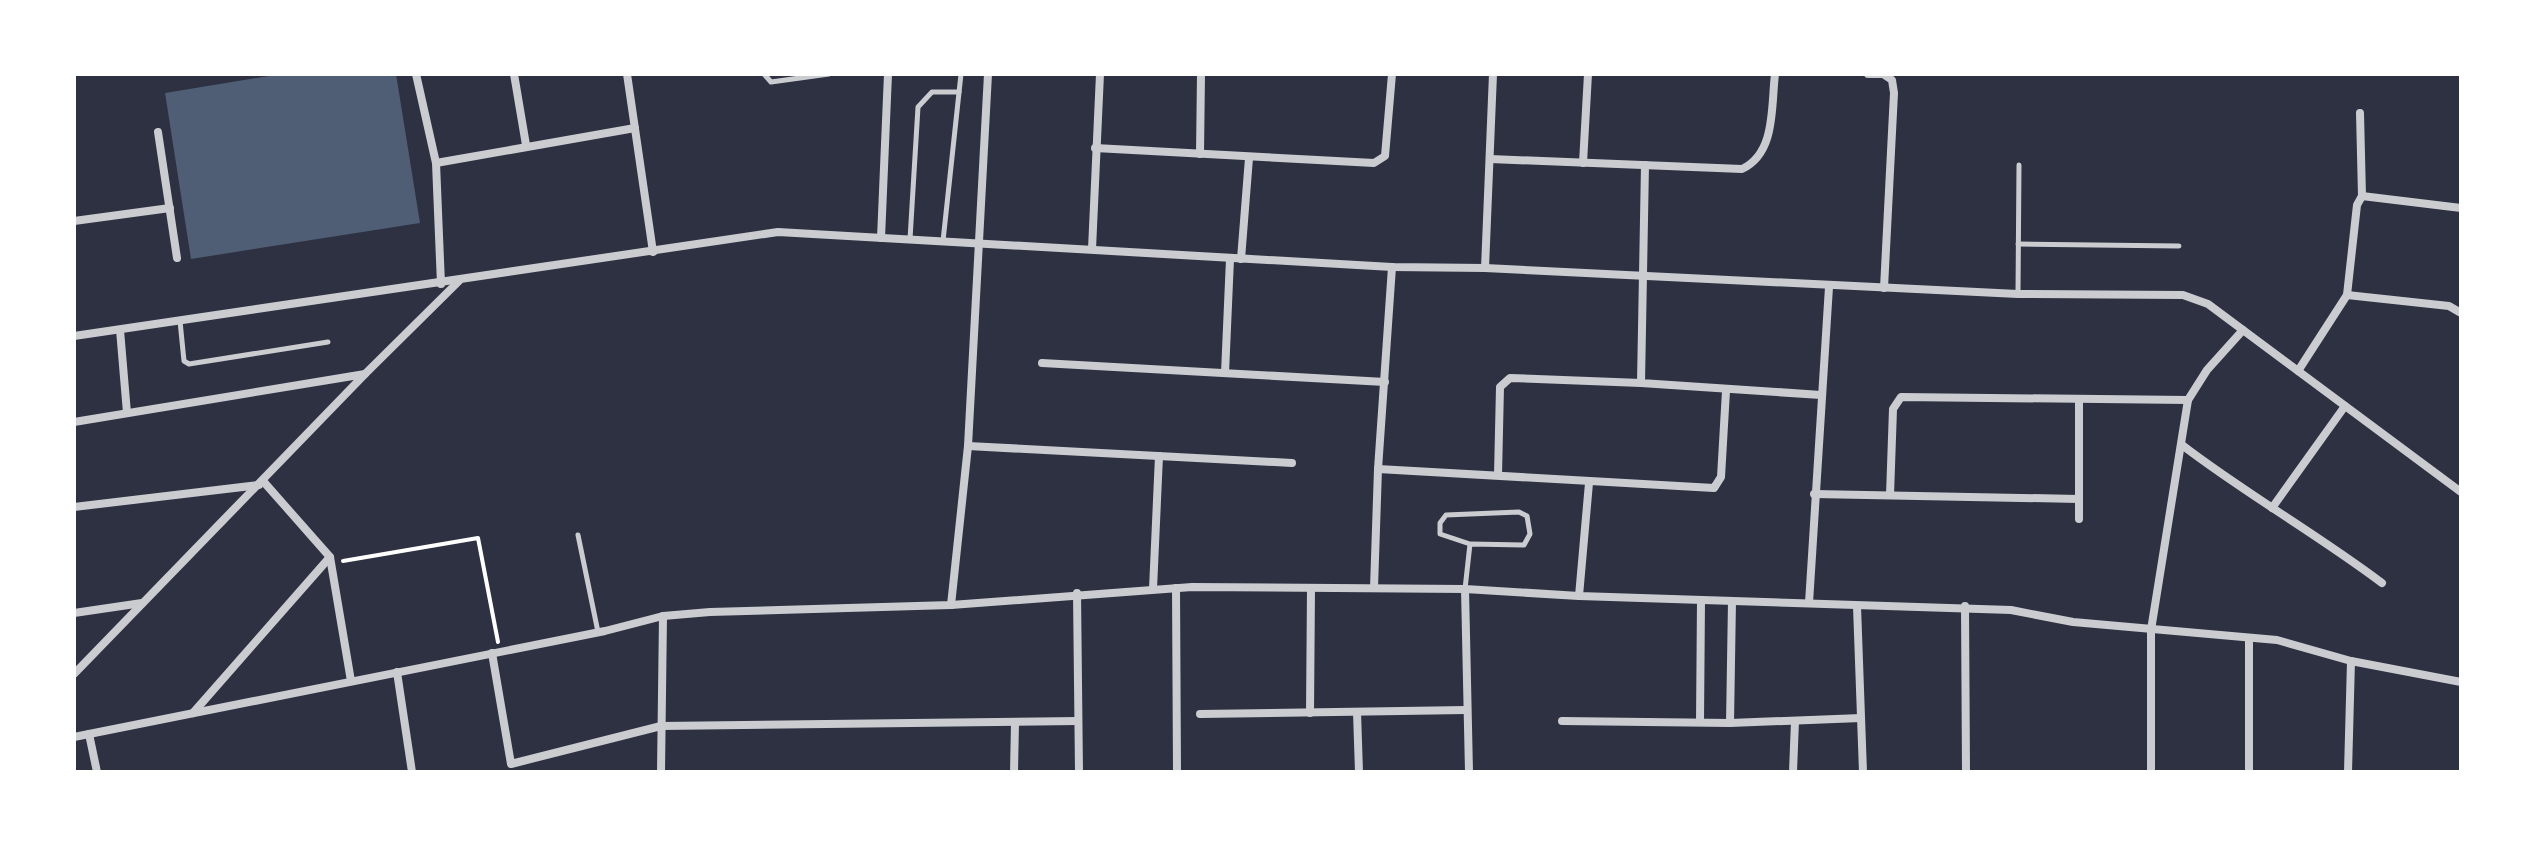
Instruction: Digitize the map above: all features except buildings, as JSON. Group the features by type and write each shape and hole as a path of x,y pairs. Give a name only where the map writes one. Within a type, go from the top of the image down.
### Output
{"street":[{"path":"416,74 436,163 441,284"},
{"path":"514,74 526,145"},
{"path":"627,74 653,252"},
{"path":"881,238 888,74"},
{"path":"951,605 968,446 976,243 988,74"},
{"path":"1092,249 1100,74"},
{"path":"1200,154 1201,74"},
{"path":"1095,148 1249,158 1380,161 1385,156 1392,74"},
{"path":"1485,268 1493,74"},
{"path":"1583,163 1588,74"},
{"path":"1490,159 1742,169 1757,162 1766,147 1775,74"},
{"path":"1868,74 1883,74 1892,80 1894,93 1884,288"},
{"path":"2298,371 2347,295 2357,205 2362,196 2360,113"},
{"path":"436,163 635,128"},
{"path":"158,132 177,258"},
{"path":"1241,259 1249,158"},
{"path":"1641,383 1645,165"},
{"path":"2362,196 2461,208"},
{"path":"74,221 170,208"},
{"path":"74,336 778,232 1230,259 1485,268 1829,287 2018,294 2183,295 2208,304 2461,492"},
{"path":"1225,373 1230,259"},
{"path":"1374,588 1378,469 1392,267"},
{"path":"74,674 459,281"},
{"path":"1809,603 1829,287"},
{"path":"2347,295 2449,306 2461,313"},
{"path":"120,330 127,413"},
{"path":"2151,772 2151,630 2188,400 2207,370 2243,330"},
{"path":"1042,363 1385,382"},
{"path":"74,422 365,374"},
{"path":"1498,475 1500,387 1510,378 1821,395"},
{"path":"1378,469 1714,488 1721,477 1726,391"},
{"path":"1890,495 1893,409 1901,397 2188,400"},
{"path":"2079,400 2079,519"},
{"path":"2272,508 2345,406"},
{"path":"2182,445 2333,546 2382,583"},
{"path":"968,446 1292,463"},
{"path":"1153,589 1159,456"},
{"path":"74,507 261,483"},
{"path":"261,483 331,560 351,681"},
{"path":"1579,596 1589,483"},
{"path":"1814,494 2079,499"},
{"path":"192,714 331,560"},
{"path":"1176,588 1177,772"},
{"path":"74,737 496,653 663,616 951,605 1077,593 1176,588 1465,589 1857,606 1965,606 2151,630 2277,640 2351,661 2461,682"},
{"path":"1310,713 1311,588"},
{"path":"1465,589 1469,772"},
{"path":"1077,593 1079,772"},
{"path":"1700,722 1701,600"},
{"path":"1730,723 1732,601"},
{"path":"74,613 143,603"},
{"path":"1857,606 1863,772"},
{"path":"1965,606 1966,772"},
{"path":"661,772 663,616"},
{"path":"2249,638 2249,772"},
{"path":"496,653 511,764 661,726 1078,721"},
{"path":"2348,772 2351,661"},
{"path":"397,672 412,772"},
{"path":"1200,714 1466,710"},
{"path":"1357,712 1359,772"},
{"path":"1562,721 1730,723 1861,718"},
{"path":"1793,772 1795,721"},
{"path":"1014,772 1015,723"},
{"path":"89,734 97,772"}],"lane":[{"path":"764,74 771,82 829,74"},
{"path":"943,241 961,74"},
{"path":"910,239 918,107 932,92 959,92"},
{"path":"2018,294 2019,165"},
{"path":"2018,244 2179,246"},
{"path":"180,321 183,355 189,364 328,342"},
{"path":"1519,512 1527,516 1530,534 1524,545 1470,544 1440,534 1440,523 1446,515 1519,512"},
{"path":"578,535 598,632"},
{"path":"1465,589 1470,544"}],"path":[{"path":"331,560 478,538 496,653"}],"water":[{"path":"281,74 396,74 420,223 191,259 165,93"}]}
